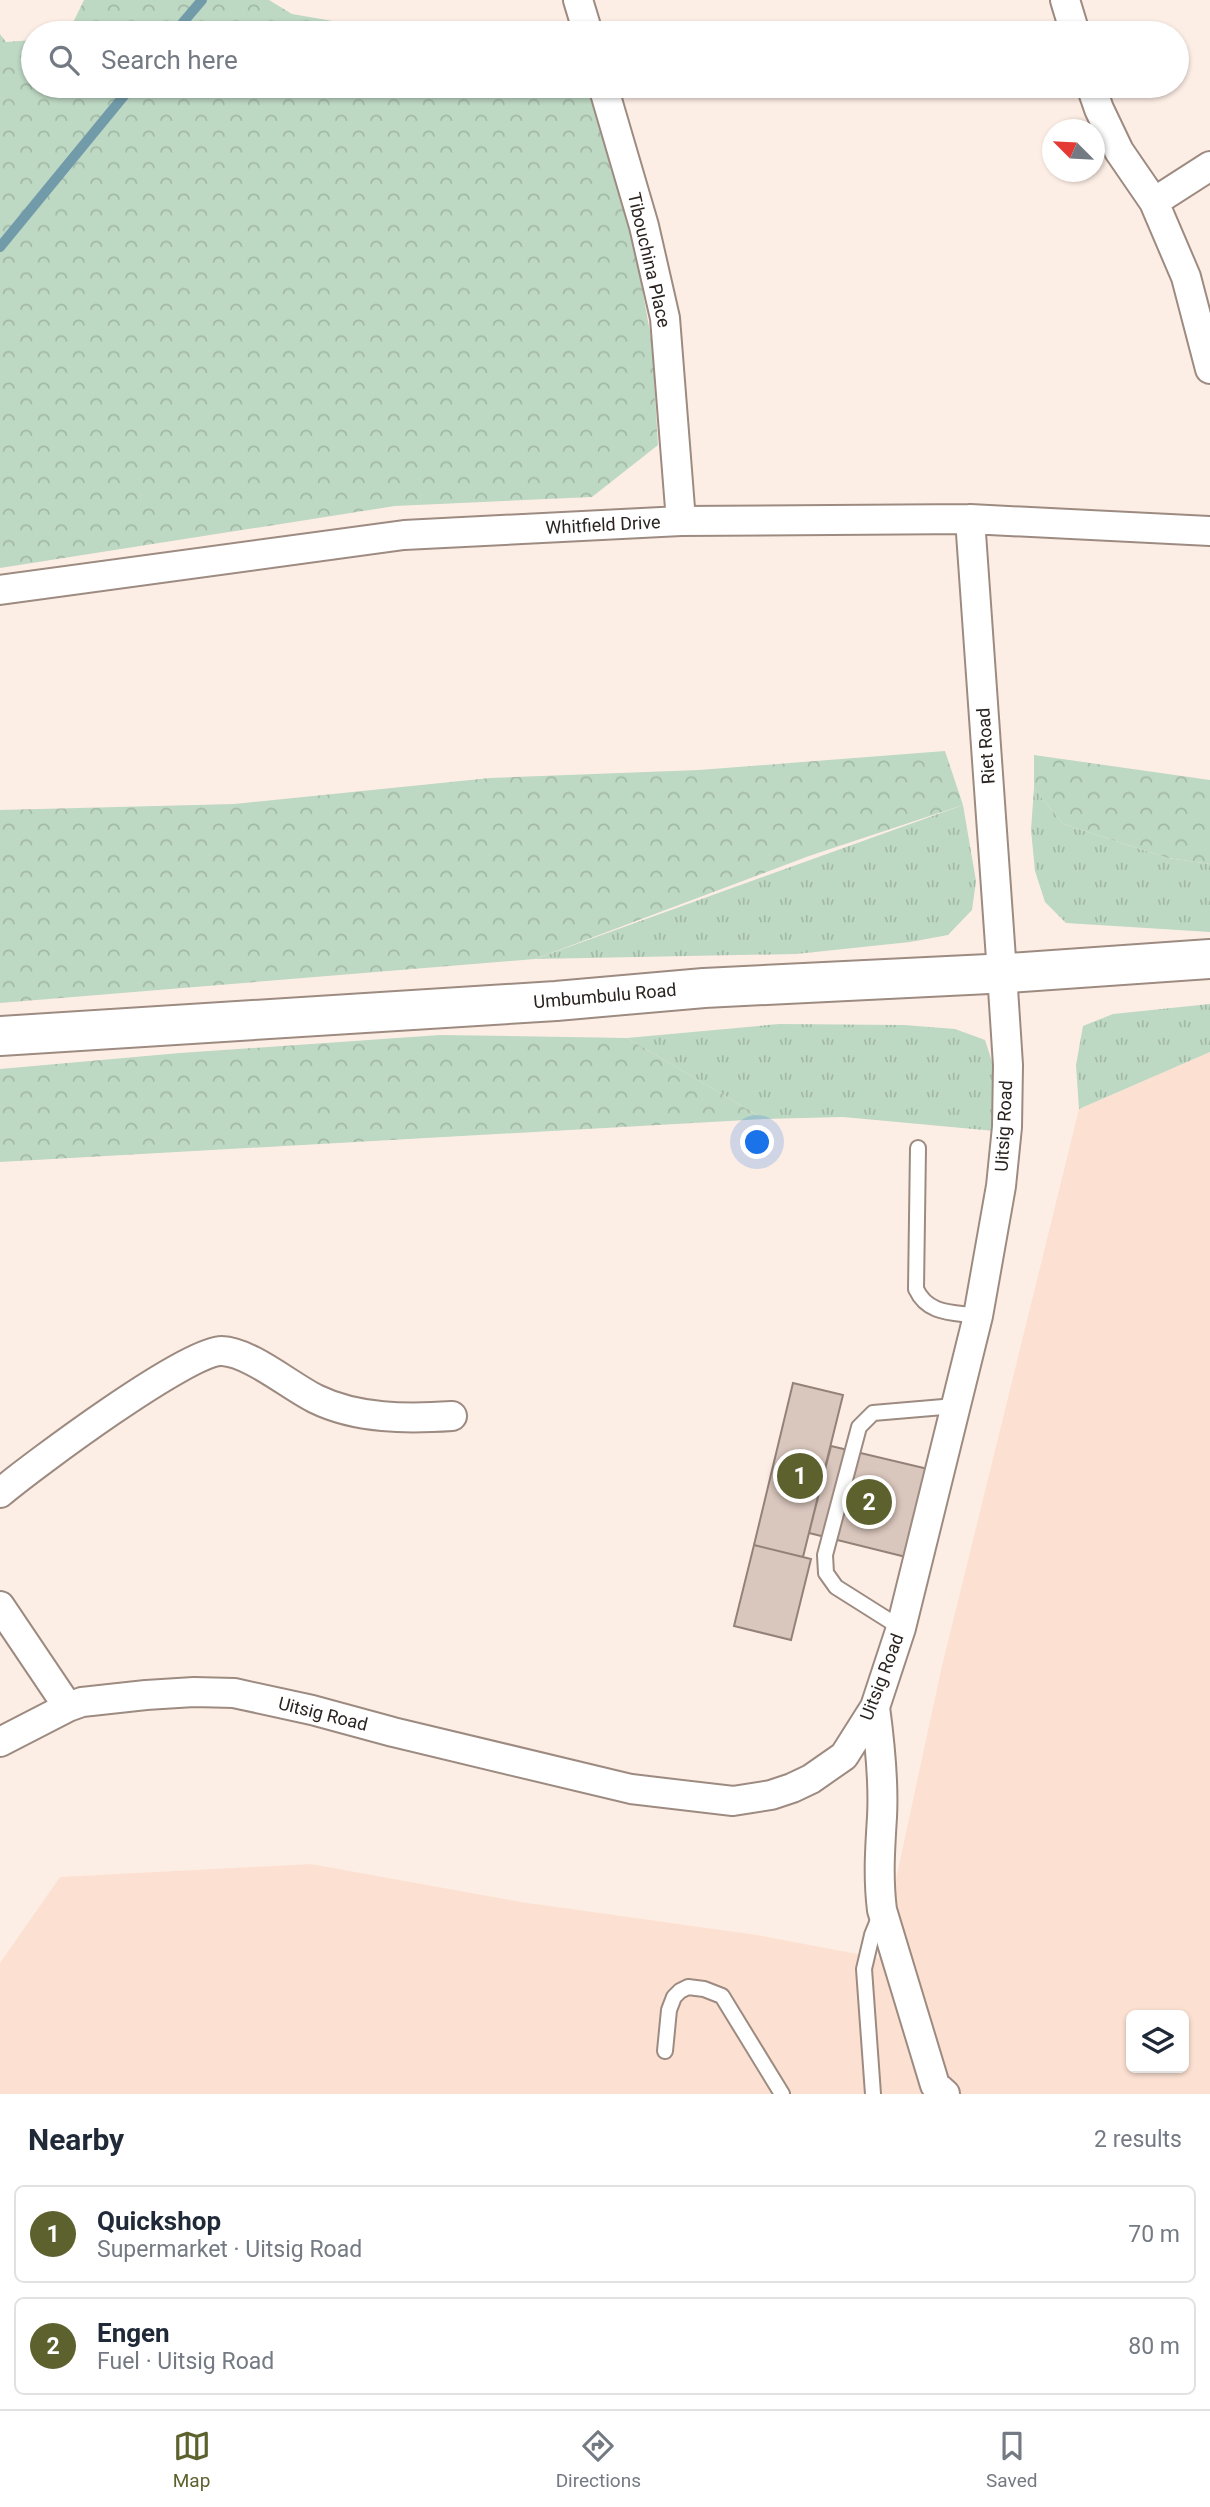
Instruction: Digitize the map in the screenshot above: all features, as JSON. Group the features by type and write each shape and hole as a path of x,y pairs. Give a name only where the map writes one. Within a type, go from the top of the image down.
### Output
{"main road":[{"name":"Umbumbulu Road","path":"0,1036 556,1001 704,988 1210,959"}],"street":[{"path":"578,0 584,21"},
{"path":"1065,0 1071,21"},
{"name":"Tibouchina Place","path":"607,98 644,226 665,318 681,521"},
{"path":"1095,98 1119,151 1154,202 1186,277 1210,369"},
{"path":"1154,202 1210,166"},
{"name":"Whitfield Drive","path":"0,590 404,536 681,521 970,519 1210,531"},
{"name":"Riet Road","path":"970,519 1002,973"},
{"name":"Uitsig Road","path":"0,1742 82,1702 194,1692 234,1693 312,1710 631,1789 733,1801 771,1795 811,1779 844,1756 875,1707 901,1628 978,1316 1001,1186 1007,1126 1008,1065 1002,973"},
{"path":"0,1493 81,1432 189,1362 223,1350 267,1369 315,1399 345,1410 392,1417 452,1416"},
{"path":"0,1606 68,1707"},
{"path":"875,1707 881,1750 882,1817 878,1881 881,1910 939,2091"}],"lane":[{"path":"918,1148 916,1289 922,1302 938,1310 978,1316"},
{"path":"901,1628 836,1587 826,1573 825,1555 859,1427 873,1413 955,1406"},
{"path":"873,2094 864,1969 881,1910"},
{"path":"665,2051 669,2010 674,1997 688,1987 704,1989 722,1996 782,2094"}],"shaded area":[{"path":"1210,1052 1210,2094 0,2094 0,1963 60,1877 311,1864 521,1902 757,1935 879,1958 941,1670 1079,1109"}],"green space":[{"path":"84,0 269,0 292,14 333,21 74,21"},
{"path":"0,34 6,42 21,41 21,98 592,98 632,233 652,343 658,445 592,497 395,506 0,568"},
{"path":"945,751 963,805 809,856 535,959 0,1003 0,810 234,804 490,778 699,770"},
{"path":"1034,755 1210,780 1210,864 1168,858 1063,824 1034,788"},
{"path":"1034,788 1063,824 1168,858 1210,864 1210,932 1066,923 1045,902 1035,871 1031,830"},
{"path":"963,805 976,881 972,910 948,935 910,942 796,954 535,959"},
{"path":"1210,1004 1210,1052 1079,1109 1076,1065 1083,1026 1113,1014"},
{"path":"779,1024 904,1025 955,1029 985,1040 995,1071 995,1131 843,1117 764,1119 627,1038"},
{"path":"440,1035 627,1038 764,1119 0,1162 0,1069"}],"building":[{"path":"793,1383 843,1395 803,1557 754,1545"},
{"path":"831,1446 928,1469 906,1557 809,1533"},
{"path":"754,1545 811,1559 791,1640 734,1626"}],"waterway":[{"path":"184,21 202,0"},
{"path":"0,247 122,98"}],"place":[{"name":"Quickshop","path":"800,1476"},
{"name":"Engen","path":"869,1502"}]}
